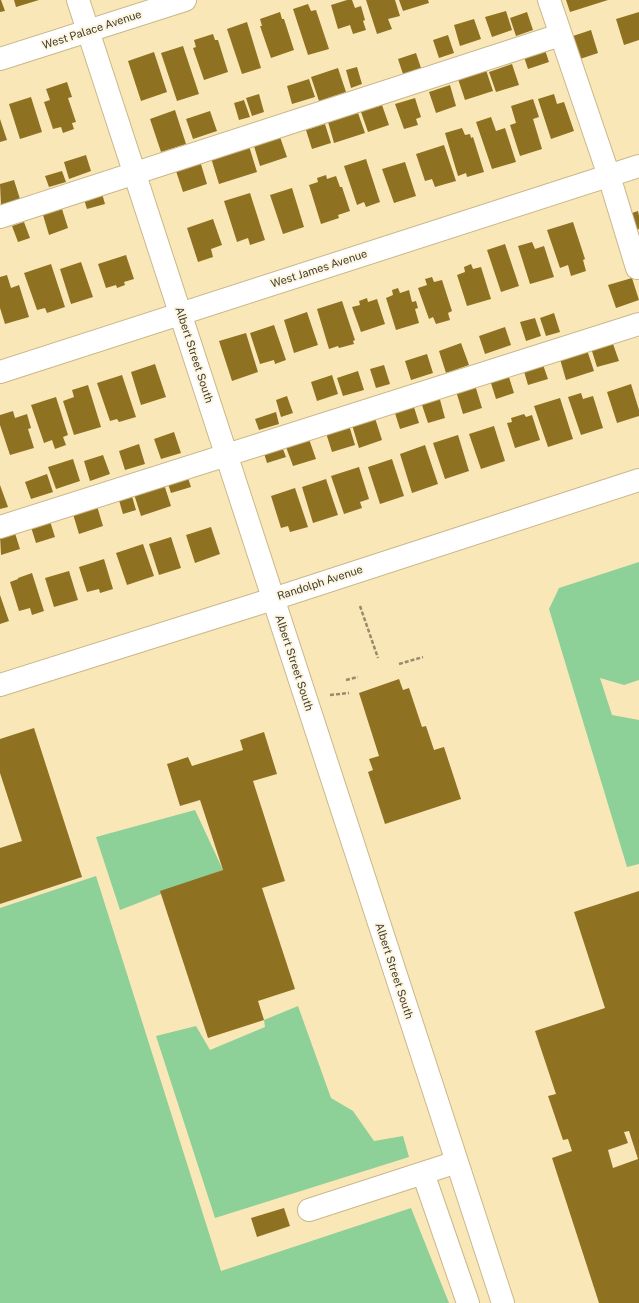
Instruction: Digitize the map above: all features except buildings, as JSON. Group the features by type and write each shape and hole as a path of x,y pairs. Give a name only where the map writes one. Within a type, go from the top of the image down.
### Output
{"street":[{"name":"Albert Street South","path":"78,0 503,1303"},
{"name":"West Palace Avenue","path":"0,59 185,0"},
{"path":"549,0 609,176 637,268"},
{"path":"0,217 560,35"},
{"name":"West James Avenue","path":"0,372 639,166"},
{"path":"0,527 639,324"},
{"name":"Randolph Avenue","path":"0,685 273,599 639,480"},
{"path":"309,1210 457,1162"},
{"path":"423,1173 468,1303"}],"path":[{"path":"360,606 378,658"},
{"path":"399,664 423,657"},
{"path":"346,680 358,676"},
{"path":"330,695 349,693"}],"green space":[{"path":"639,562 639,680 624,685 600,678 612,715 639,720 639,864 627,867 549,609 559,588"},
{"path":"195,810 223,870 120,910 96,837"},
{"path":"96,876 221,1271 411,1208 449,1303 0,1303 0,908"},
{"path":"298,1006 331,1098 353,1111 374,1141 403,1136 409,1157 215,1218 156,1036 196,1026 210,1050 265,1027 264,1020"}]}
